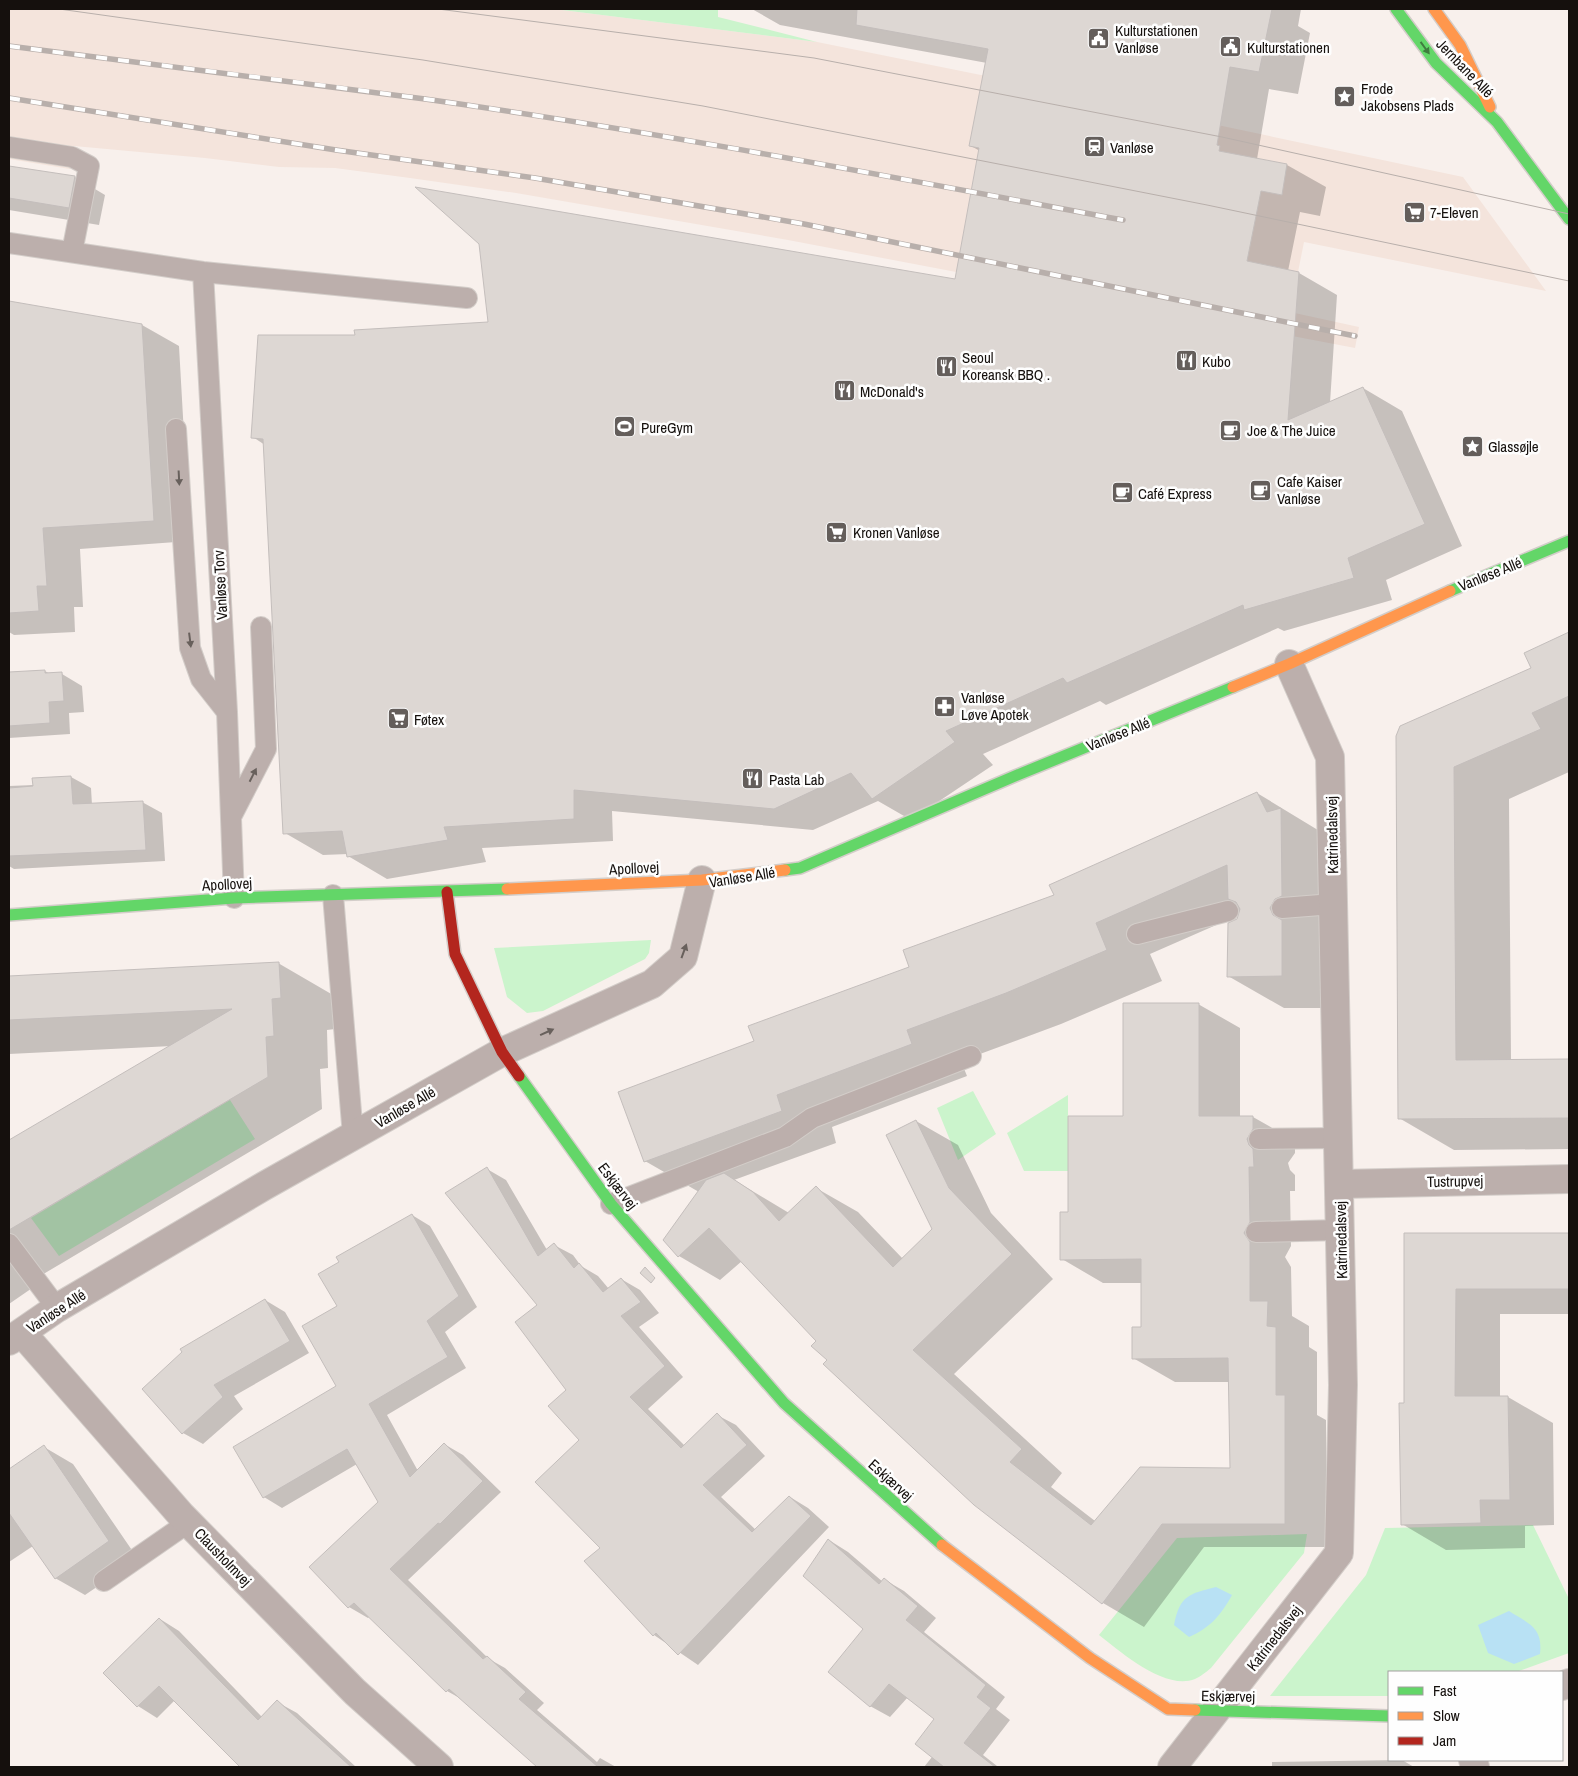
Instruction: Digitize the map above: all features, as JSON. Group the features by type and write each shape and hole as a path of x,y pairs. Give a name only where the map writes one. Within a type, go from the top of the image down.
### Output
{"street":[{"name":"Jernbane Allé","path":"1396,9 1436,63 1497,122 1569,219"},
{"name":"Jernbane Allé","path":"1434,9 1460,45 1497,122"},
{"name":"Vanløse Allé","path":"16,1337 57,1308 502,1052 652,984 683,957 702,880 800,868 1015,776 1290,664 1451,590 1569,541"},
{"name":"Katrinedalsvej","path":"1172,1767 1339,1554 1343,1385 1330,757 1290,664"},
{"name":"Apollovej","path":"9,915 234,898 447,892 702,880"},
{"path":"447,892 455,954 502,1052"},
{"name":"Eskjærvej","path":"502,1052 611,1204 784,1403 931,1537 1090,1658 1168,1709 1388,1716"},
{"name":"Tustrupvej","path":"1340,1184 1569,1179"},
{"name":"Clausholmvej","path":"16,1337 189,1522 355,1692 438,1767"}],"lane":[{"path":"9,147 72,157 88,166 72,252"},
{"path":"9,243 203,272 467,298"},
{"name":"Vanløse Torv","path":"203,272 227,712 234,898"},
{"path":"176,429 190,648 201,679 227,712"},
{"path":"230,818 266,749 261,627"},
{"path":"333,896 353,1136"},
{"path":"1282,908 1333,904"},
{"path":"1137,934 1228,911"},
{"path":"611,1204 784,1137 812,1118 971,1056"},
{"path":"1259,1139 1339,1138"},
{"path":"1256,1232 1341,1230"},
{"path":"9,1244 57,1308"},
{"path":"104,1581 189,1522"}],"shaded area":[{"path":"9,9 554,9 817,42 1463,177 1546,291 1304,242 1290,312 1359,327 1355,348 788,240 516,193 410,178 335,168 279,167 74,146 70,169 9,159"}],"green space":[{"path":"554,9 718,9 718,17 817,42"},
{"path":"651,940 649,953 645,959 543,1011 527,1013 507,997 494,948"},
{"path":"973,1091 996,1134 958,1160 937,1108"},
{"path":"1068,1095 1068,1171 1024,1171 1007,1133"},
{"path":"230,1100 255,1139 59,1256 31,1218"},
{"path":"1533,1525 1569,1599 1569,1653 1519,1671 1388,1671 1388,1696 1270,1696 1366,1575 1385,1528"},
{"path":"1307,1534 1304,1553 1211,1668 1195,1679 1183,1681 1170,1680 1157,1675 1131,1660 1099,1635 1177,1538"}],"water":[{"path":"1216,1587 1232,1595 1224,1609 1214,1620 1189,1637 1174,1625 1179,1607 1192,1594"},
{"path":"1509,1611 1533,1627 1537,1632 1540,1645 1540,1654 1514,1664 1488,1653 1478,1625"}],"building":[{"name":"Kronen Vanløse","path":"857,9 1272,9 1259,72 1230,67 1217,145 1220,146 1219,151 1287,164 1282,195 1261,191 1247,261 1299,272 1288,420 1363,387 1425,524 1348,558 1354,578 1244,610 1243,605 1067,683 1063,678 946,731 955,742 872,799 851,773 774,809 574,790 574,819 444,827 448,840 347,857 342,831 283,834 263,439 251,438 258,335 355,335 354,330 488,322 479,244 415,187 955,279 979,148 969,146 988,49 856,25"},
{"path":"9,166 75,176 69,208 9,198"},
{"path":"9,301 142,324 154,521 43,528 47,586 37,586 39,611 9,613"},
{"path":"1569,632 1569,696 1532,713 1541,729 1454,767 1456,1060 1569,1059 1569,1118 1398,1119 1396,736 1400,726 1531,668 1524,653"},
{"path":"45,670 45,673 62,672 64,701 49,702 50,723 9,726 9,672"},
{"path":"71,776 73,804 143,801 146,850 9,856 9,788 33,786 32,778"},
{"path":"1257,792 1267,812 1281,808 1282,896 1275,899 1270,908 1273,915 1282,920 1282,976 1227,977 1228,923 1237,919 1240,909 1236,902 1228,899 1227,865 1096,923 1107,950 1006,993 907,1030 912,1044 777,1095 782,1111 644,1162 618,1092 754,1041 748,1026 909,967 903,950 1054,895 1049,885"},
{"path":"279,962 281,998 272,999 274,1036 266,1037 268,1077 9,1230 9,1140 232,1009 9,1020 9,976"},
{"path":"1123,1003 1199,1003 1199,1116 1253,1116 1253,1129 1247,1139 1253,1149 1254,1167 1249,1167 1250,1222 1244,1233 1250,1242 1250,1301 1268,1301 1267,1326 1276,1327 1276,1395 1285,1395 1285,1524 1162,1524 1102,1604 974,1505 823,1364 827,1360 811,1346 816,1341 709,1228 678,1257 663,1240 706,1180 724,1173 753,1192 779,1221 816,1186 893,1267 932,1229 886,1135 916,1120 949,1188 1012,1254 913,1350 1022,1449 1010,1462 1091,1525 1140,1467 1230,1468 1228,1358 1132,1359 1132,1327 1141,1327 1141,1259 1060,1260 1060,1212 1068,1212 1068,1116 1123,1116"},
{"path":"487,1167 538,1256 554,1243 574,1268 579,1263 603,1292 621,1278 641,1302 621,1316 665,1366 630,1397 681,1448 717,1413 747,1445 703,1485 752,1532 789,1496 811,1516 678,1655 656,1633 653,1636 584,1561 600,1548 535,1482 579,1440 548,1406 566,1390 515,1322 537,1305 445,1193"},
{"path":"412,1214 459,1296 427,1321 448,1357 369,1404 410,1477 444,1443 483,1481 440,1524 438,1523 390,1569 483,1659 487,1656 526,1692 519,1699 598,1767 537,1767 449,1689 446,1692 354,1603 348,1608 309,1567 378,1502 347,1449 263,1498 233,1447 336,1386 302,1326 337,1306 318,1274 339,1262 336,1257"},
{"path":"1404,1233 1569,1233 1569,1289 1456,1289 1455,1396 1508,1396 1510,1500 1480,1500 1481,1523 1401,1525 1399,1403 1404,1403"},
{"path":"645,1267 655,1278 651,1283 640,1273"},
{"path":"265,1299 290,1341 214,1385 223,1397 182,1434 142,1389 182,1352 180,1349"},
{"path":"44,1445 109,1541 55,1579 9,1513 9,1469"},
{"path":"828,1539 879,1584 884,1578 918,1606 906,1620 986,1685 977,1697 991,1708 964,1743 995,1767 944,1767 915,1744 934,1719 889,1684 870,1707 828,1672 863,1629 803,1576"},
{"path":"159,1618 258,1720 277,1700 351,1767 240,1767 159,1686 137,1707 103,1673"}],"tram line":[{"path":"59,9 423,60 703,106 1207,205 1569,281"},
{"path":"438,9 814,58 1222,137 1569,214"}],"railway":[{"path":"9,46 373,92 513,112 775,156 1123,220"},
{"path":"9,98 336,150 535,178 804,224 1355,336"}],"traffic: fast":[{"path":"1396,9 1436,63 1497,122 1569,219"},
{"path":"1450,591 1569,541"},
{"path":"785,870 800,868 1015,776 1233,687"},
{"path":"9,915 234,898 507,889"},
{"path":"519,1076 611,1204 784,1403 942,1545"},
{"path":"1195,1710 1388,1716"}],"traffic: slow":[{"path":"1434,9 1460,45 1490,107"},
{"path":"1233,687 1289,664 1450,591"},
{"path":"507,889 702,880 785,870"},
{"path":"942,1545 1090,1658 1168,1709 1195,1710"}],"traffic: jam":[{"path":"447,892 455,954 502,1052 519,1076"}],"place":[{"name":"Kulturstationen Vanløse","path":"1099,39"},
{"name":"Kulturstationen","path":"1231,47"},
{"name":"Frode Jakobsens Plads","path":"1345,97"},
{"name":"Vanløse","path":"1094,147"},
{"name":"7-Eleven","path":"1414,212"},
{"name":"Kubo","path":"1186,361"},
{"name":"Seoul Koreansk BBQ .","path":"946,366"},
{"name":"McDonald's","path":"844,391"},
{"name":"PureGym","path":"625,427"},
{"name":"Joe & The Juice","path":"1231,430"},
{"name":"Glassøjle","path":"1472,446"},
{"name":"Cafe Kaiser Vanløse","path":"1261,490"},
{"name":"Café Express","path":"1122,493"},
{"name":"Kronen Vanløse","path":"837,532"},
{"name":"Vanløse Løve Apotek","path":"945,706"},
{"name":"Føtex","path":"398,719"},
{"name":"Pasta Lab","path":"753,779"}]}
